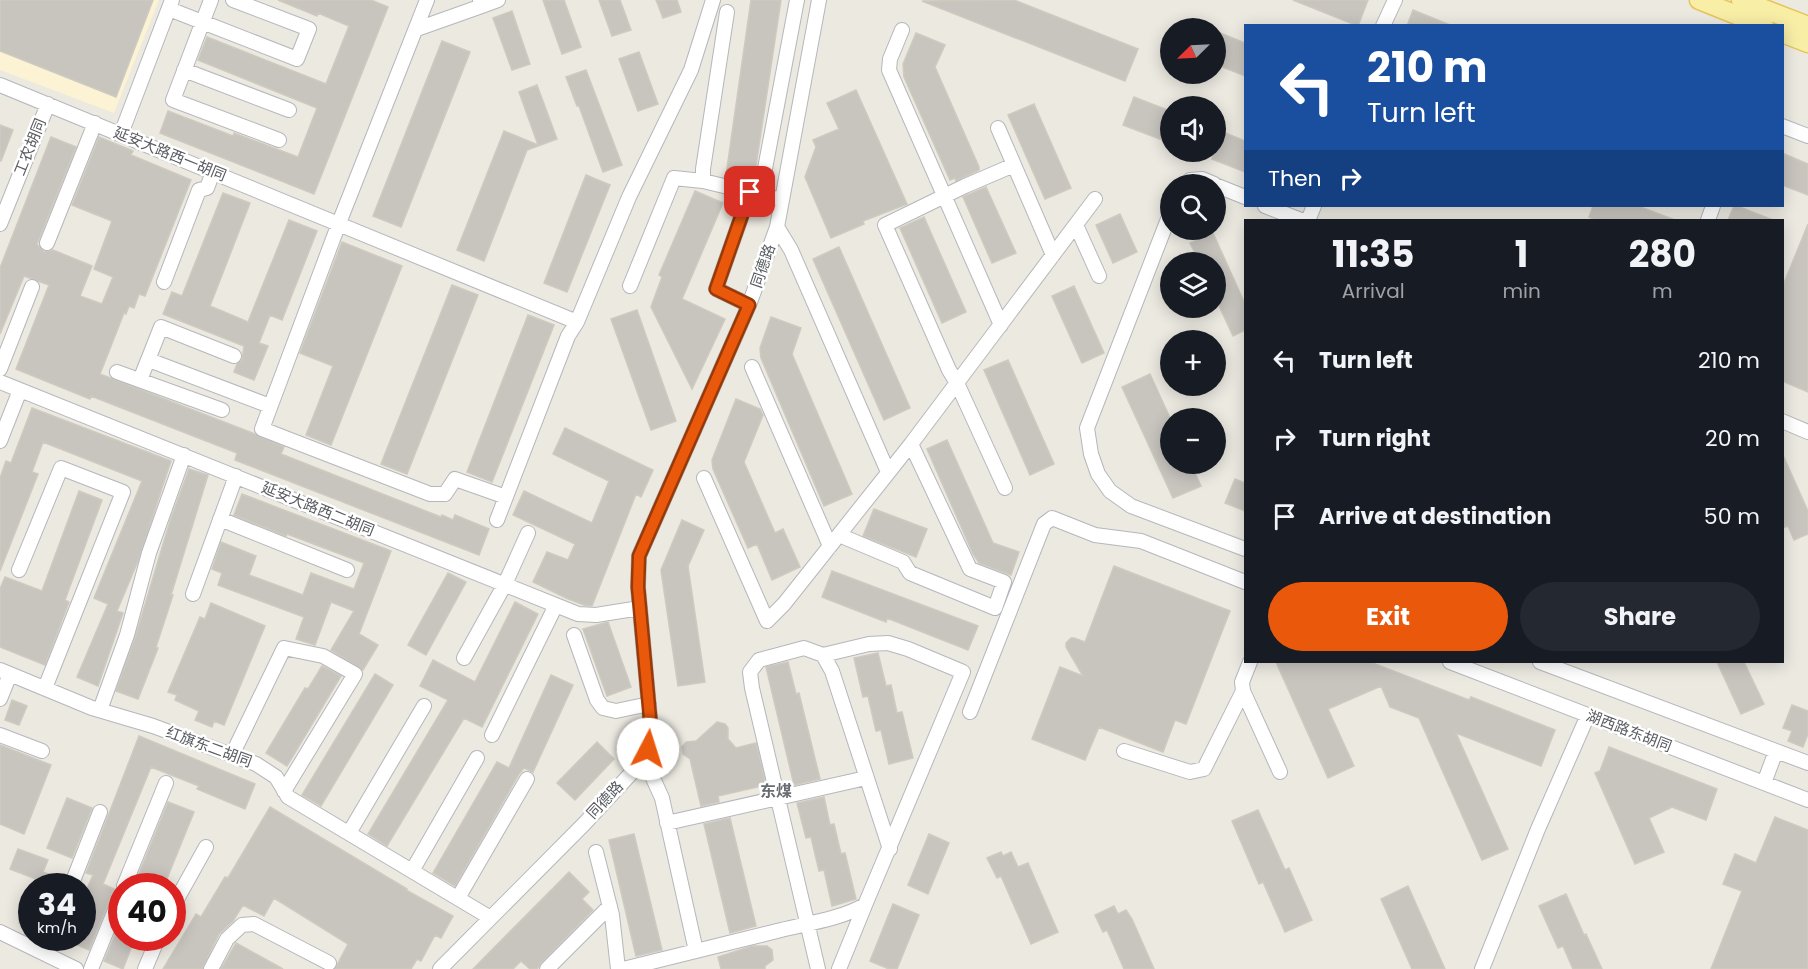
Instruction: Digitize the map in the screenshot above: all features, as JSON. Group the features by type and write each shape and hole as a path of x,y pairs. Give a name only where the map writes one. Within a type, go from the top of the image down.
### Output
{"main road":[{"path":"1699,0 1759,24"},
{"path":"1741,0 1808,26"},
{"path":"1784,34 1808,43"}],"street":[{"path":"121,134 170,4 202,22 297,59 309,29 233,0"},
{"path":"427,0 339,223 262,429 430,494 445,494 456,478 506,496"},
{"path":"417,29 481,3 498,0"},
{"path":"497,520 568,336 577,322 629,197 691,70 712,0"},
{"path":"749,305 716,289 755,194 797,0"},
{"name":"同德路","path":"440,969 489,917 585,823 636,768 648,749 651,729 638,587 639,556 749,305 777,227 819,0"},
{"path":"1384,24 1395,0"},
{"path":"206,2 202,22 173,100 279,140"},
{"path":"703,181 702,169 727,12"},
{"path":"902,30 890,59 889,70 1001,325"},
{"path":"184,70 288,110"},
{"name":"延安大路西一胡同","path":"0,85 577,322"},
{"name":"工农胡同","path":"0,224 48,104"},
{"path":"46,243 95,123"},
{"path":"1784,127 1808,136"},
{"path":"998,128 1053,255"},
{"path":"1005,488 957,382 949,370 885,225 1014,165"},
{"path":"164,282 199,190 207,188 213,172"},
{"path":"630,286 674,178 703,181 782,200"},
{"path":"1226,190 1244,197"},
{"path":"704,478 767,621 784,604 911,444 1095,199"},
{"path":"1268,207 1299,219"},
{"path":"1306,219 1309,218 1314,207"},
{"path":"1076,225 1100,276"},
{"path":"777,227 791,250 888,472"},
{"path":"1160,240 1087,428 1090,453 1098,474 1110,491 1131,506 1244,549"},
{"path":"0,369 32,287"},
{"path":"140,380 161,327 234,356"},
{"path":"149,360 270,406"},
{"path":"752,367 835,540 903,562 910,573 995,608 1004,582 970,569 911,444"},
{"path":"117,372 222,410"},
{"name":"延安大路西二胡同","path":"0,382 578,614 596,615 640,608"},
{"path":"0,441 20,390"},
{"path":"1784,422 1808,432"},
{"path":"100,710 127,635 149,553 184,455"},
{"path":"20,570 61,468 123,492 45,688"},
{"path":"194,594 236,476"},
{"path":"970,712 1044,524 1052,518 1095,535 1141,541 1244,582"},
{"path":"220,519 347,570"},
{"path":"464,658 505,584 528,533"},
{"path":"492,735 556,605"},
{"path":"574,635 597,700 603,708 616,711 649,704"},
{"path":"818,969 750,672 759,660 804,648 823,655 869,644 888,643 963,672 839,969"},
{"path":"232,755 284,648 323,656 355,674 284,791"},
{"path":"823,655 832,671 890,849"},
{"path":"1250,663 1242,682 1243,691 1280,772"},
{"name":"湖西路东胡同","path":"1453,663 1808,800"},
{"path":"1543,663 1808,764"},
{"path":"0,699 5,672"},
{"name":"红旗东二胡同","path":"5,672 100,710 153,726 256,764 276,777 288,797 489,917"},
{"path":"1124,751 1190,772 1204,769 1243,691"},
{"path":"349,833 424,706"},
{"path":"1482,969 1538,829 1588,715"},
{"path":"0,735 42,751"},
{"path":"1764,783 1776,751"},
{"path":"643,756 662,798 696,951"},
{"path":"412,871 477,758"},
{"path":"667,823 866,778"},
{"path":"458,898 527,779"},
{"path":"129,873 166,783"},
{"path":"77,873 100,812"},
{"path":"186,883 206,847"},
{"path":"596,852 610,906 618,969"},
{"path":"623,969 853,912 865,905"},
{"path":"547,969 610,906"},
{"path":"211,969 227,939 242,924 254,924 329,963"},
{"path":"91,969 108,927"},
{"path":"0,932 76,969"},
{"path":"145,969 153,951"}],"shaded area":[{"path":"0,0 159,0 114,113 0,70"}],"building":[{"path":"0,0 153,0 116,97 0,51"},
{"path":"278,0 371,0 388,7 314,194 160,133 168,111 233,136 234,133 298,157 317,108 198,60 207,37 326,84 349,26"},
{"path":"543,0 564,0 581,47 562,54"},
{"path":"599,0 620,0 631,30 612,36"},
{"path":"656,0 677,0 681,12 663,18"},
{"path":"751,0 781,0 754,179 726,175"},
{"path":"1014,0 1138,49 1125,81 922,1"},
{"path":"1293,0 1368,0 1359,24 1353,24"},
{"path":"1413,10 1448,24 1408,24"},
{"path":"512,11 530,64 512,70 493,18"},
{"path":"916,33 945,45 935,67 979,167 979,170 956,181 955,178 950,180 904,77 903,64"},
{"path":"1226,35 1244,43 1244,76 1226,68"},
{"path":"442,41 470,52 401,227 373,216"},
{"path":"639,52 658,104 638,111 619,59"},
{"path":"586,70 622,165 603,172 566,77"},
{"path":"537,85 557,139 527,150 484,261 457,250 504,131 538,145 519,92"},
{"path":"856,90 907,204 863,221 864,224 831,238 805,177 816,147 813,140 839,129 827,103"},
{"path":"1134,97 1160,107 1160,139 1123,125"},
{"path":"1034,104 1071,188 1045,199 1008,115"},
{"path":"0,125 13,130 1,161 0,161"},
{"path":"1226,133 1244,141 1244,172 1220,162 1226,162"},
{"path":"51,137 76,147 37,244 44,252 53,250 92,266 80,296 102,304 113,277 94,269 112,221 72,205 99,137 133,151 131,155 191,180 145,296 139,294 134,308 129,306 126,314 124,313 100,374 255,434 284,447 281,454 441,517 442,515 453,520 455,515 489,529 479,555 235,460 237,453 16,369 49,285 24,276 0,334 0,268"},
{"path":"1784,154 1808,164 1808,195 1784,186"},
{"path":"586,175 610,185 567,292 544,283"},
{"path":"986,187 1016,253 992,263 963,197"},
{"path":"695,191 723,203 682,299 725,319 692,389 651,307 662,277 659,275"},
{"path":"223,193 250,203 210,306 248,322 289,220 317,231 282,320 270,315 259,343 268,346 254,380 234,372 237,364 242,360 244,346 163,314 172,292 182,296"},
{"path":"1593,207 1641,207 1672,219 1594,219 1589,217"},
{"path":"1734,207 1740,207 1770,219 1728,219"},
{"path":"1120,214 1137,252 1113,263 1096,225"},
{"path":"924,217 966,312 942,323 900,228"},
{"path":"1808,224 1808,392 1784,382 1784,283"},
{"path":"1197,240 1216,240 1222,252 1195,252 1190,243"},
{"path":"342,242 402,266 331,445 306,435 333,366 300,353"},
{"path":"839,247 910,408 884,420 813,259"},
{"path":"1226,262 1244,302 1244,330 1233,336 1225,318"},
{"path":"452,285 478,295 407,474 381,464"},
{"path":"1074,286 1104,353 1082,363 1052,296"},
{"path":"637,310 676,421 651,430 611,319"},
{"path":"528,315 554,325 492,482 467,472"},
{"path":"771,317 801,328 792,354 852,494 824,506 761,358 760,348"},
{"path":"1008,360 1054,464 1030,475 984,370"},
{"path":"1150,374 1165,408 1160,408 1160,470 1122,387"},
{"path":"736,399 760,409 763,415 744,462 775,533 783,529 800,567 772,580 757,544 748,548 713,469 712,460"},
{"path":"32,408 171,461 138,561 117,611 123,613 98,686 77,677 108,604 94,598 142,481 43,442 32,472 38,474 0,571 0,478 6,461 11,463"},
{"path":"565,428 653,470 641,497 636,494 592,606 566,598 533,582 547,552 568,560 575,544 513,515 524,491 592,523 609,481 553,454"},
{"path":"947,440 993,543 1019,552 1011,575 979,563 973,554 927,449"},
{"path":"1784,457 1808,511 1808,534 1794,540 1788,526 1784,527"},
{"path":"189,469 208,475 171,595 173,595 156,647 158,648 138,699 116,691 135,638 170,521"},
{"path":"1162,474 1196,474 1201,486 1173,498"},
{"path":"1235,479 1244,483 1244,511 1225,503"},
{"path":"79,491 102,500 65,600 69,602 45,665 0,647 0,589 5,577 42,591"},
{"path":"242,494 391,551 359,634 378,645 363,670 331,650 354,611 331,602 315,645 296,639 304,617 218,585 222,573 212,569 221,542 256,556 249,575 303,595 311,573 354,589 364,563 234,515"},
{"path":"874,509 927,529 916,557 863,536"},
{"path":"682,520 704,530 688,566 705,682 678,686 661,570"},
{"path":"1114,566 1230,611 1186,724 1175,720 1163,752 1099,727 1085,760 1032,739 1060,667 1083,676 1066,647 1066,643 1071,638 1085,642"},
{"path":"832,571 978,626 968,650 887,618 886,622 822,597"},
{"path":"448,573 466,582 426,655 408,645"},
{"path":"515,602 538,614 482,727 464,718 387,846 368,834 448,700 420,686 433,660 475,682"},
{"path":"211,603 265,626 224,725 214,721 212,727 195,720 199,711 175,700 177,695 168,692 200,617 205,619"},
{"path":"608,622 631,687 607,696 583,629"},
{"path":"878,653 886,686 891,685 897,713 902,712 913,758 889,764 881,730 876,731 868,696 863,697 854,658"},
{"path":"788,662 796,694 799,693 820,779 794,785 766,667"},
{"path":"1276,663 1373,663 1469,700 1471,697 1555,730 1541,766 1456,733 1508,849 1482,860 1419,718 1390,707 1381,686 1328,709 1354,766 1328,778"},
{"path":"1717,663 1744,663 1764,704 1741,714"},
{"path":"322,666 341,676 287,766 266,753 305,688 308,689"},
{"path":"375,674 393,685 321,806 302,795"},
{"path":"551,675 573,685 533,772 524,768 519,774 455,886 433,873 497,762 509,768"},
{"path":"12,700 27,706 19,725 5,720"},
{"path":"1792,705 1808,711 1808,734 1803,747 1788,741 1792,731 1783,728"},
{"path":"717,722 725,724 728,728 728,739 736,748 756,743 766,785 718,796 719,802 701,806 690,759 683,754 682,747 686,742 696,741"},
{"path":"139,736 255,784 245,809 197,789 199,786 151,767 103,884 108,886 108,904 96,933 96,873 86,873"},
{"path":"597,742 614,759 575,800 557,783"},
{"path":"0,745 51,765 24,834 0,824"},
{"path":"1609,747 1717,789 1706,820 1672,807 1649,818 1664,852 1635,864 1595,773 1600,771"},
{"path":"824,797 830,825 834,824 841,854 845,853 856,899 832,906 824,870 819,871 811,837 806,838 797,803"},
{"path":"67,798 92,808 72,858 47,848"},
{"path":"168,802 194,812 169,873 139,873"},
{"path":"270,807 453,916 441,938 435,935 421,961 417,959 411,969 335,969 348,944 274,898 264,916 243,905 233,921 219,934 202,969 163,969 174,951 186,951 186,931 196,914 201,917 225,877 228,878"},
{"path":"1258,810 1285,870 1289,868 1312,920 1285,932 1263,882 1259,884 1232,821"},
{"path":"1775,817 1808,830 1808,969 1711,969 1742,891 1723,884 1735,854 1756,863"},
{"path":"730,818 756,926 730,933 704,824"},
{"path":"634,834 662,950 636,956 609,840"},
{"path":"929,834 949,843 928,894 908,885"},
{"path":"18,849 48,860 43,872 46,873 20,873 10,869"},
{"path":"1001,852 1003,856 1011,852 1018,867 1028,863 1058,932 1031,944 1001,876 997,878 987,858"},
{"path":"569,872 589,892 582,899 593,910 537,969 530,969 521,961 513,969 473,969"},
{"path":"1408,886 1445,969 1412,969 1381,899"},
{"path":"1566,894 1602,969 1573,969 1563,946 1558,948 1539,906"},
{"path":"893,904 919,915 897,969 889,969 870,961"},
{"path":"1114,906 1118,914 1126,910 1132,919 1154,969 1124,969 1107,930 1103,932 1095,915"},
{"path":"236,943 283,969 221,969"},
{"path":"752,946 767,946 772,950 773,960 765,966 765,969 721,969 718,957"},
{"path":"108,951 130,951 123,969 104,961"}],"district":[{"name":"东煤","path":"776,791"}],"route":[{"path":"648,749 651,729 638,587 639,556 749,305 716,289 750,192"}]}
